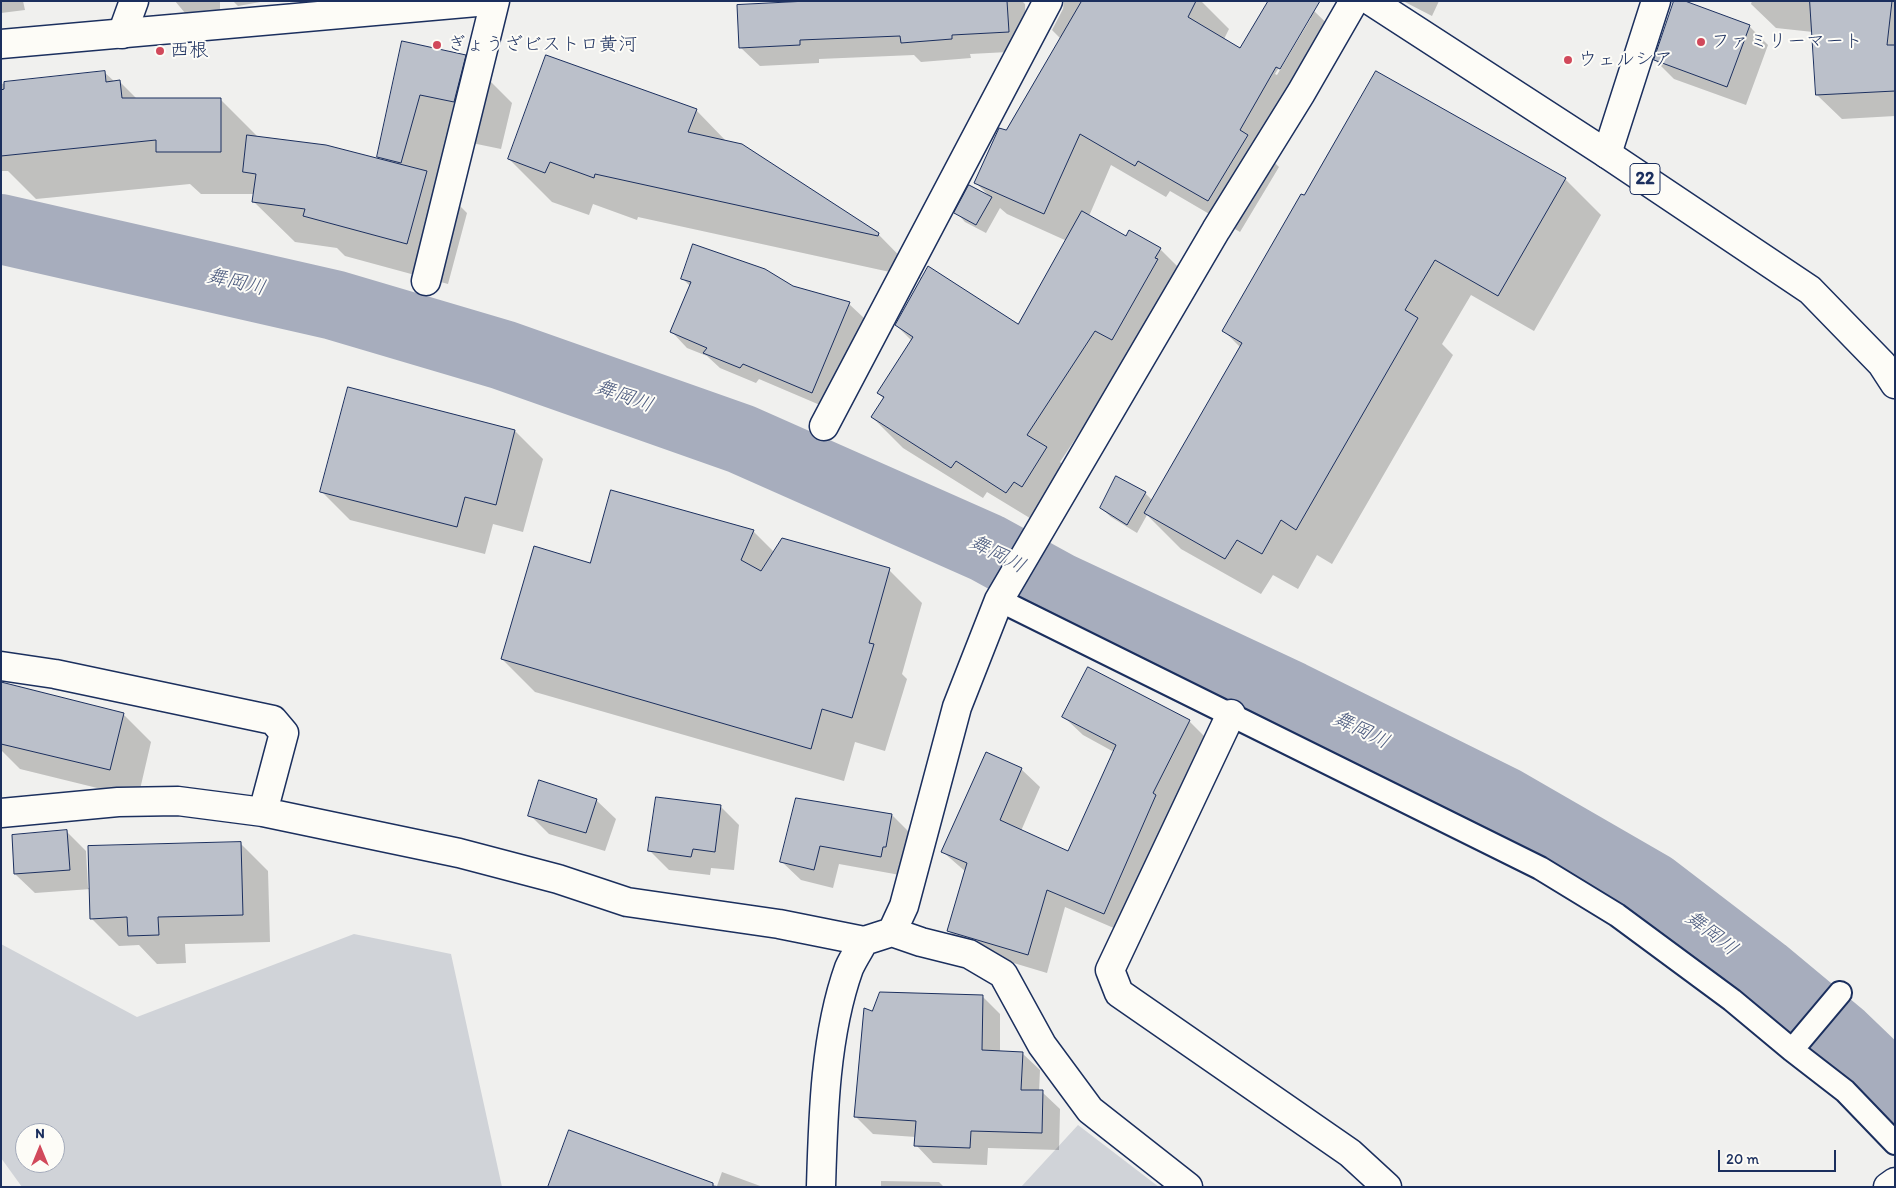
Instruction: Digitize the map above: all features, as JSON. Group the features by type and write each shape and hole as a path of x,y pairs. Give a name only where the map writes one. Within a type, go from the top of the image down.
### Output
{"street":[{"path":"122,34 134,1"},
{"path":"426,281 495,1"},
{"path":"824,426 1048,1"},
{"path":"892,932 904,906 957,707 1003,593 1216,230 1301,93 1354,1"},
{"name":"22","path":"1371,1 1607,154 1810,290 1882,364 1895,384"},
{"path":"1607,154 1656,1"},
{"path":"1,44 474,2"},
{"path":"1,666 55,674 273,720 284,732 263,812"},
{"path":"1231,714 1110,970 1119,993 1350,1153 1387,1187"},
{"path":"1,813 118,802 178,801 263,812 460,853 558,879 627,902 778,924 864,941 892,932 921,942 969,954 1002,974 1042,1045 1090,1110 1188,1187"},
{"path":"821,1187 823,1121 835,1018 850,967 864,941"},
{"path":"1888,1187 1895,1182"}],"lane":[{"path":"1003,593 1231,714 1540,868 1617,915 1732,1000 1801,1040 1845,1091 1895,1143"},
{"path":"1801,1040 1839,994"}],"shaded area":[{"path":"354,934 451,954 502,1187 22,1187 1,1158 1,944 137,1017"},
{"path":"1078,1125 1159,1187 1021,1187"}],"building":[{"path":"808,1 1007,1 1009,32 952,35 952,39 901,43 900,36 800,40 800,45 739,48 737,5"},
{"path":"1082,1 1196,1 1188,17 1240,48 1268,1 1320,1 1280,69 1276,67 1240,130 1248,135 1208,201 1138,161 1135,166 1080,134 1044,214 974,183 999,128 1006,130"},
{"name":"ファミリーマート","path":"1674,1 1685,1 1750,25 1727,87 1654,60"},
{"path":"1810,1 1892,1 1887,45 1895,45 1895,91 1816,95"},
{"path":"402,41 466,55 454,102 420,95 401,163 377,157"},
{"path":"546,55 697,109 688,132 742,144 879,233 878,236 595,174 594,178 550,162 545,173 508,159"},
{"path":"105,71 106,82 120,80 122,98 221,98 221,152 156,152 156,140 1,156 1,90 4,89 4,82"},
{"path":"1376,71 1566,178 1498,296 1435,260 1405,310 1418,318 1296,530 1281,520 1262,554 1237,540 1225,559 1144,513 1242,343 1222,331 1301,194 1304,195"},
{"path":"247,135 326,145 427,171 407,244 303,216 305,209 252,202 256,174 243,172"},
{"path":"969,185 992,197 976,225 954,213"},
{"path":"1082,211 1126,236 1129,230 1161,248 1155,258 1158,259 1112,340 1095,331 1027,435 1047,447 1022,487 1014,482 1006,493 956,461 951,468 871,417 884,397 877,393 913,337 895,325 928,266 1018,324"},
{"path":"693,244 765,269 793,286 850,302 812,393 743,364 740,368 703,353 707,348 670,332 691,282 681,279"},
{"path":"348,387 515,430 496,505 465,497 457,527 320,492"},
{"path":"1116,476 1146,492 1127,525 1100,508"},
{"path":"611,490 754,530 741,560 761,571 782,538 890,568 869,643 874,644 852,718 822,709 811,749 501,659 534,546 590,563"},
{"path":"1088,667 1190,720 1153,793 1156,795 1104,914 1047,890 1028,955 947,931 967,863 941,852 986,752 1022,768 1000,820 1068,851 1116,745 1062,717"},
{"path":"1,682 124,713 110,770 1,744"},
{"path":"539,780 597,799 586,833 528,816"},
{"path":"656,797 721,805 715,852 693,849 691,857 648,851"},
{"path":"796,798 892,814 886,847 883,847 881,857 820,846 814,870 780,862"},
{"path":"67,830 70,870 14,874 12,835"},
{"path":"241,842 243,915 158,917 159,935 128,936 127,917 90,919 88,846"},
{"path":"880,992 983,995 982,1050 1023,1052 1021,1090 1043,1090 1042,1133 971,1131 970,1148 914,1146 916,1121 854,1117 864,1008 872,1011"},
{"path":"569,1130 713,1183 713,1187 548,1187"}],"waterway":[{"name":"舞岡川","path":"1,229 334,305 503,355 741,439 987,548 1058,587 1291,696 1503,801 1652,887 1763,972 1841,1037 1895,1089"}],"place":[{"name":"ファミリーマート","path":"1701,42"},
{"name":"ぎょうざビストロ黄河","path":"437,45"},
{"name":"西根","path":"160,51"},
{"name":"ウェルシア","path":"1568,60"}]}
